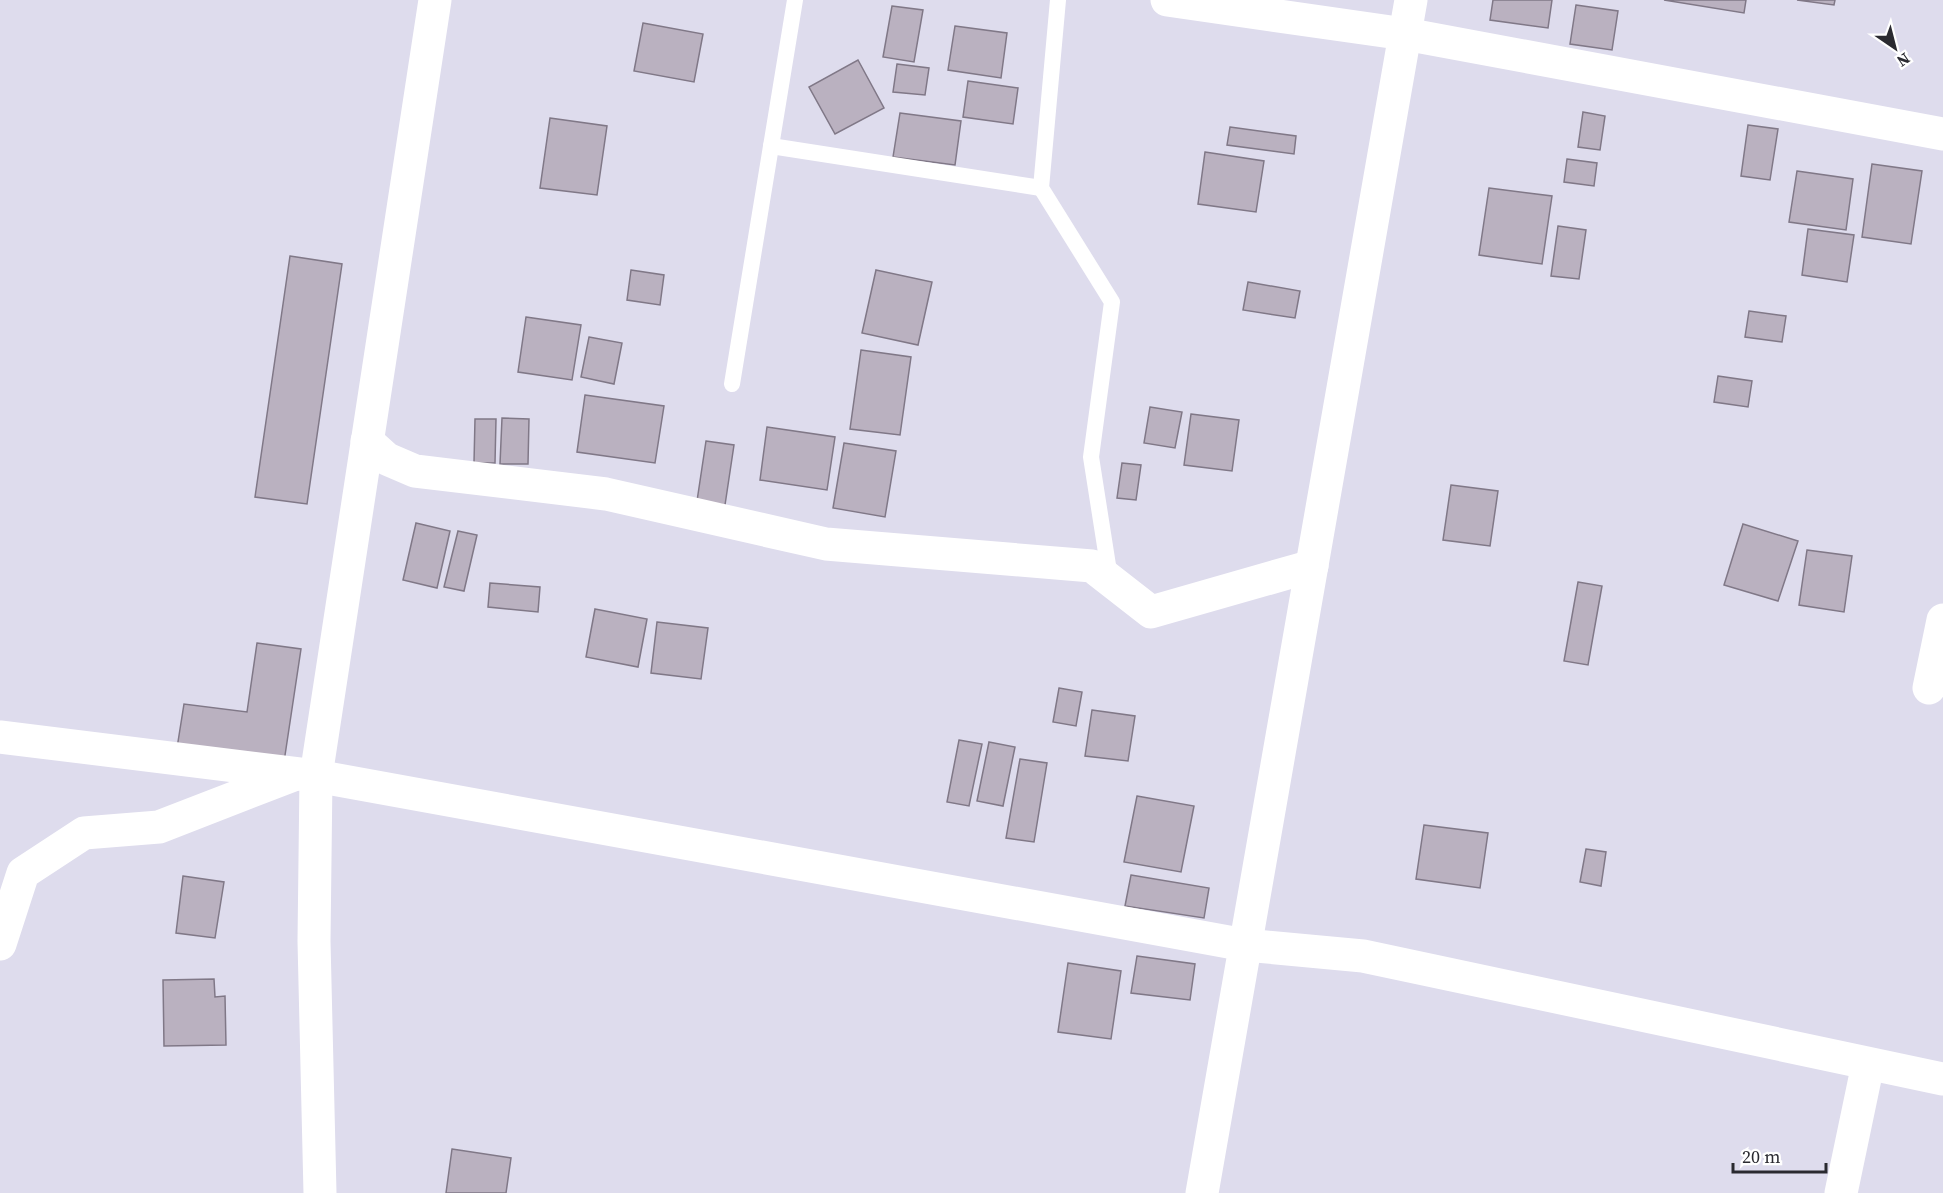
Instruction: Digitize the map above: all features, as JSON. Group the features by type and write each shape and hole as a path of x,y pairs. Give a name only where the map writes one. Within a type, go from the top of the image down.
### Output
{"street":[{"path":"320,1193 314,941 307,774 367,441 435,0"},
{"path":"1167,0 1405,34 1943,134"},
{"path":"1202,1193 1411,0"},
{"path":"367,441 387,459 416,471 606,494 826,543 1092,566 1151,612 1312,566"},
{"path":"1929,688 1943,620"},
{"path":"0,737 307,774 1245,945 1363,956 1943,1079"},
{"path":"0,944 24,873 84,833 159,826 307,774"},
{"path":"1841,1193 1868,1064"}],"lane":[{"path":"732,384 795,0"},
{"path":"1058,0 1041,188 1112,303 1091,457 1110,580"},
{"path":"771,146 1041,188"}],"building":[{"path":"1493,0 1552,0 1548,28 1490,20"},
{"path":"1664,0 1746,0 1744,13"},
{"path":"1797,0 1835,0 1834,5"},
{"path":"1576,5 1618,11 1612,50 1570,44"},
{"path":"892,6 923,10 914,62 883,57"},
{"path":"643,23 703,34 694,82 634,71"},
{"path":"955,26 1007,33 1001,78 948,70"},
{"path":"858,60 884,108 835,134 809,87"},
{"path":"897,64 929,68 925,95 893,92"},
{"path":"968,81 1018,88 1013,124 963,117"},
{"path":"1583,112 1605,116 1600,150 1578,147"},
{"path":"900,113 961,121 955,165 893,157"},
{"path":"550,118 607,126 597,195 540,188"},
{"path":"1748,125 1778,129 1770,180 1741,176"},
{"path":"1230,127 1296,136 1294,154 1227,145"},
{"path":"1205,152 1264,161 1256,212 1198,204"},
{"path":"1567,159 1597,163 1594,186 1564,182"},
{"path":"1872,164 1922,171 1911,244 1862,237"},
{"path":"1797,171 1853,179 1846,230 1789,222"},
{"path":"1489,188 1552,196 1542,264 1479,255"},
{"path":"1558,226 1586,230 1579,279 1551,276"},
{"path":"1808,229 1854,235 1847,282 1802,275"},
{"path":"290,256 342,264 307,504 255,497"},
{"path":"631,270 664,275 660,305 627,300"},
{"path":"876,270 932,282 918,345 862,333"},
{"path":"1248,282 1300,291 1295,318 1243,310"},
{"path":"1749,311 1786,316 1782,342 1745,337"},
{"path":"526,317 581,325 572,380 518,372"},
{"path":"589,337 622,343 614,384 581,377"},
{"path":"861,350 911,357 900,435 850,429"},
{"path":"1718,376 1752,381 1748,407 1714,402"},
{"path":"585,395 664,406 655,463 577,452"},
{"path":"1150,407 1182,412 1175,448 1144,443"},
{"path":"1191,414 1239,420 1232,471 1184,465"},
{"path":"502,418 529,419 528,464 500,464"},
{"path":"475,419 496,419 495,463 474,463"},
{"path":"767,427 835,437 827,490 760,480"},
{"path":"706,441 734,445 725,505 697,501"},
{"path":"844,443 896,451 885,517 833,508"},
{"path":"1122,463 1141,465 1136,500 1117,498"},
{"path":"1451,485 1498,491 1490,546 1443,540"},
{"path":"416,523 450,531 437,588 403,580"},
{"path":"1743,524 1798,541 1778,601 1724,585"},
{"path":"458,531 477,535 464,591 444,587"},
{"path":"1807,550 1852,556 1844,612 1799,605"},
{"path":"1578,582 1602,586 1588,665 1564,661"},
{"path":"490,583 540,587 538,612 488,607"},
{"path":"595,609 647,619 638,667 586,657"},
{"path":"657,622 708,628 701,679 651,673"},
{"path":"257,643 301,649 284,762 177,748 184,704 247,712"},
{"path":"1059,688 1082,692 1076,726 1053,722"},
{"path":"1092,710 1135,716 1128,761 1085,756"},
{"path":"959,740 982,744 969,806 947,802"},
{"path":"989,742 1015,747 1003,806 977,801"},
{"path":"1020,759 1047,763 1034,842 1006,838"},
{"path":"1137,796 1194,806 1181,872 1124,862"},
{"path":"1424,825 1488,833 1480,888 1416,879"},
{"path":"1586,849 1606,852 1601,886 1580,882"},
{"path":"1131,875 1209,888 1204,918 1125,906"},
{"path":"183,876 224,882 215,938 176,933"},
{"path":"1137,956 1195,964 1190,1000 1131,993"},
{"path":"1068,963 1121,971 1111,1039 1058,1032"},
{"path":"214,979 215,997 225,996 226,1045 164,1046 163,980"},
{"path":"452,1149 511,1158 506,1193 446,1193"}]}
